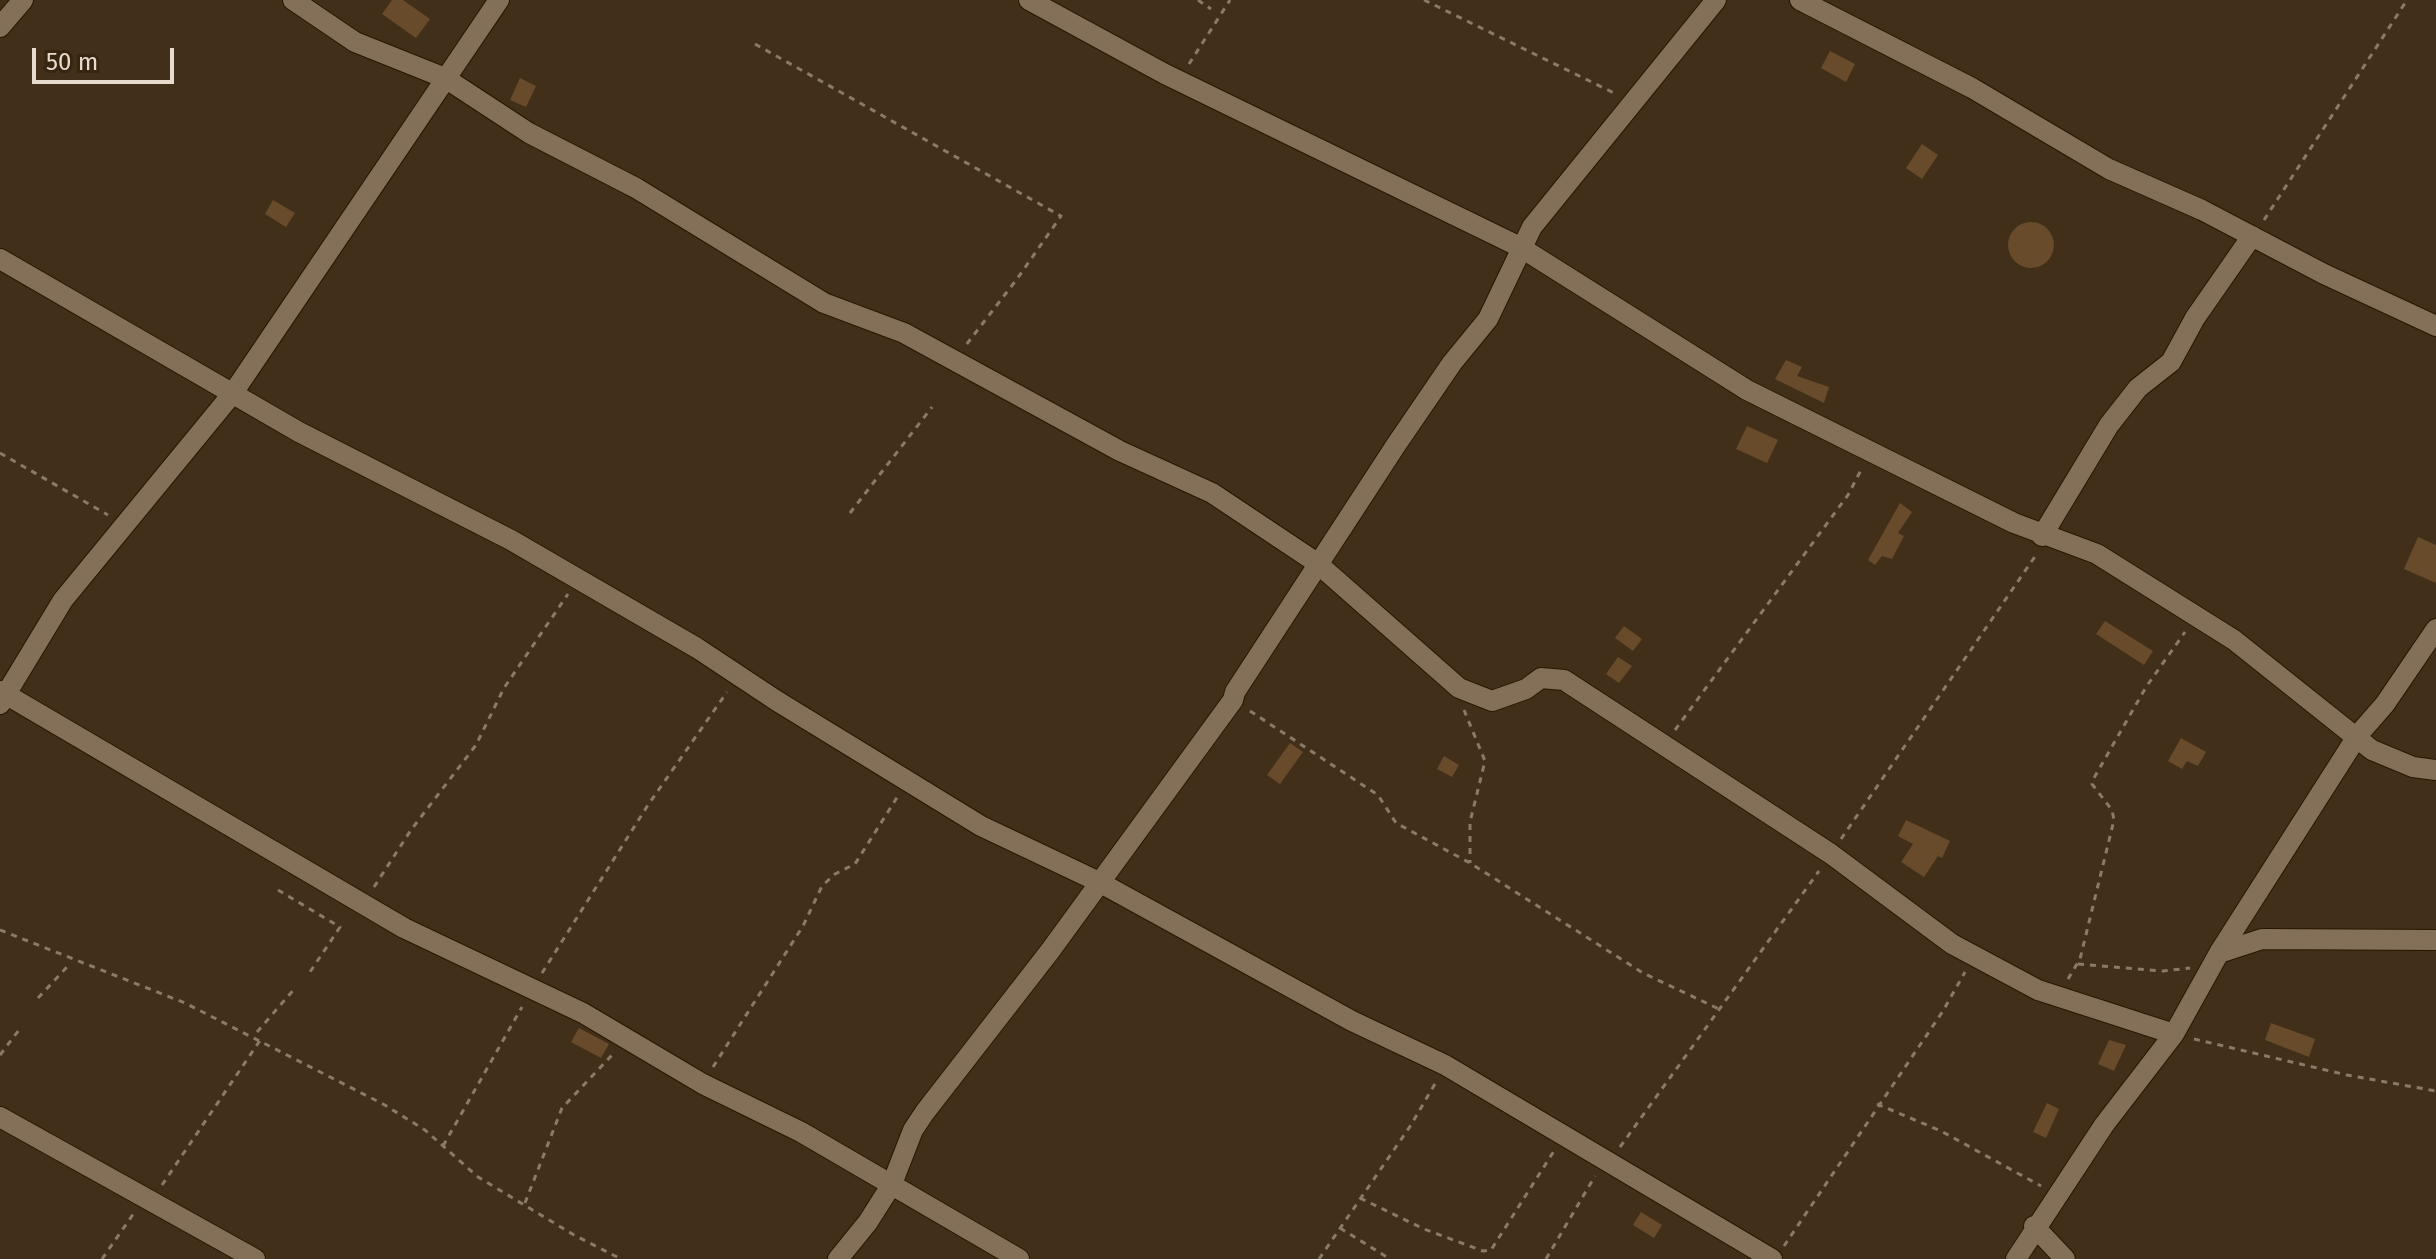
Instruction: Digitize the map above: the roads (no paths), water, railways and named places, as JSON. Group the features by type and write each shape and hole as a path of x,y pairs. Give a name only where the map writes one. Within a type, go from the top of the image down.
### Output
{"street":[{"path":"0,27 23,0"},
{"path":"293,0 355,42 445,78 529,133 636,188 824,303 904,333 1120,451 1192,482 1317,563 1459,688 1492,701 1526,689 1541,678 1559,678 1831,854 1973,955 2048,994 2174,1034"},
{"path":"499,0 233,393 63,600 2,697 404,928 624,1036 703,1084 801,1132 1019,1259"},
{"path":"1029,0 1178,81 1520,247 1587,293 1747,390 2045,537 2097,554 2234,640 2384,756 2413,767 2436,770"},
{"path":"838,1259 868,1222 892,1184 913,1130 925,1112 946,1090 1233,700 1317,563 1452,363 1488,319 1500,298 1520,247 1546,209 1716,0"},
{"path":"1800,0 1972,88 2109,169 2436,326"},
{"path":"2045,537 2109,425 2138,388 2171,362 2195,318 2252,236"},
{"path":"0,259 299,432 446,506 697,648 981,826 1099,882 1352,1021 1445,1065 1605,1161 1778,1252"},
{"path":"2016,1259 2034,1226 2174,1034 2215,960 2358,735 2385,704 2436,629"},
{"path":"2215,960 2262,939 2436,940"},
{"path":"0,1117 255,1259"},
{"path":"2034,1226 2065,1259"}]}
